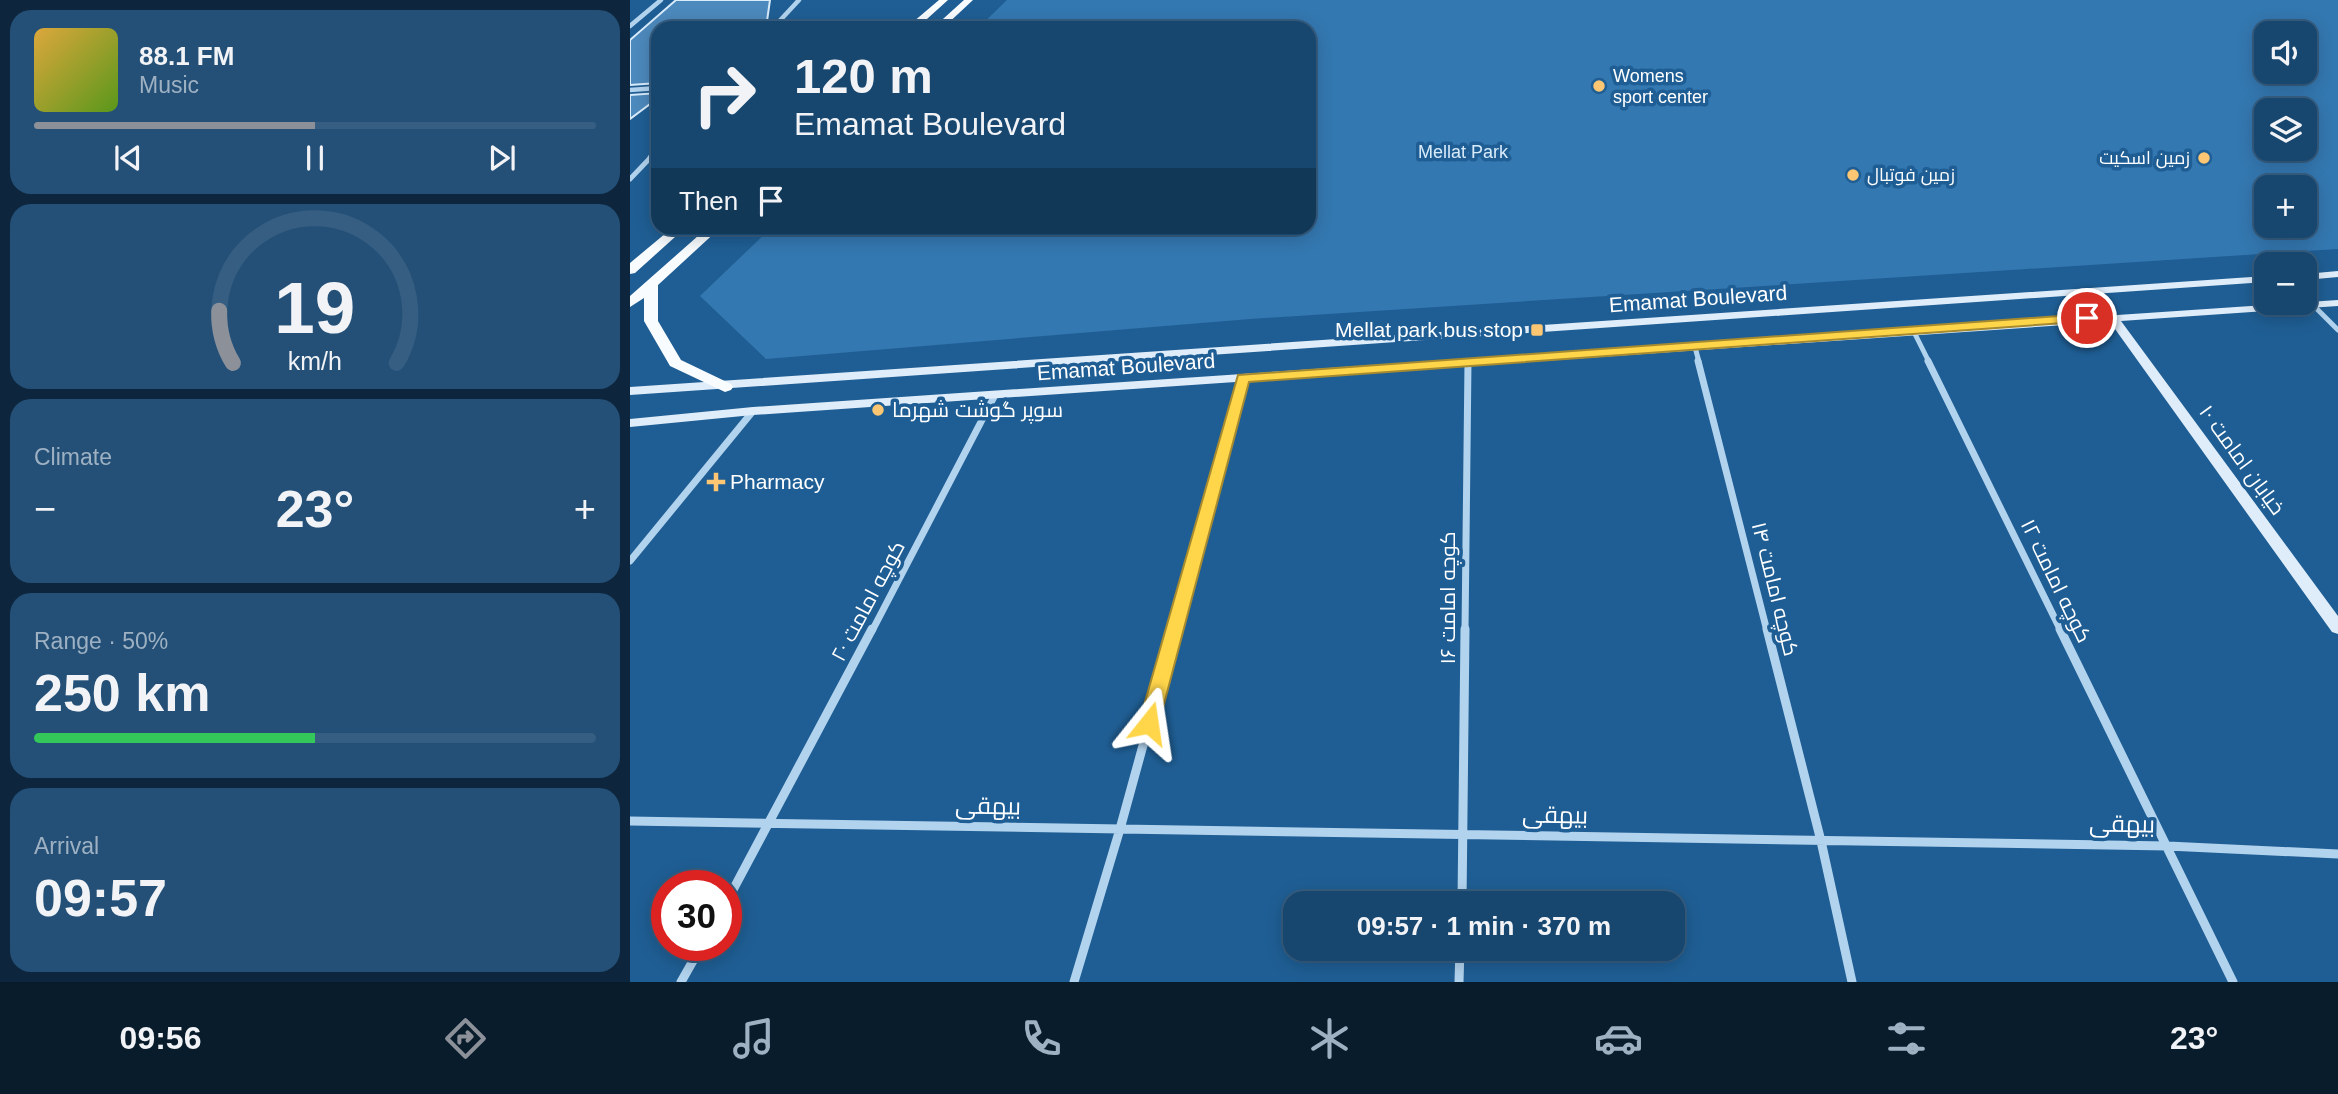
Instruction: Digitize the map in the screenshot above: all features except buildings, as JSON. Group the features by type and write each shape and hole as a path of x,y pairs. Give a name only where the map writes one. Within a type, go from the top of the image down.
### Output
{"main road":[{"path":"919,21 944,0"},
{"path":"945,21 969,0"},
{"path":"630,270 671,235"},
{"path":"630,303 706,235"},
{"path":"2317,275 2338,274"},
{"name":"Emamat Boulevard","path":"630,391 725,387 2254,280"},
{"path":"651,283 650,321 675,363 725,387"},
{"name":"Emamat Boulevard","path":"2317,305 2338,303"},
{"name":"Emamat Boulevard","path":"630,423 753,411 2254,309"},
{"name":"خیابان امامت ۱۰","path":"2112,317 2338,628"}],"street":[{"path":"630,26 661,0"},
{"path":"780,21 799,0"},
{"path":"630,90 651,88"},
{"path":"630,179 651,156"},
{"path":"2317,309 2338,330"},
{"name":"کوچه امامت ۱۲","path":"1913,330 2233,982"},
{"name":"کوچه امامت ۱۴","path":"1695,347 1821,841 1853,982"},
{"name":"کوچه امامت ۱۶","path":"1462,891 1468,362"},
{"path":"1074,982 1120,829 1243,378"},
{"name":"کوچه امامت ۲۰","path":"742,875 995,395"},
{"path":"630,561 753,411"},
{"name":"بیهقی","path":"630,821 2168,846 2338,854"},
{"path":"681,982 693,961"},
{"path":"1459,982 1460,961"}],"green space":[{"name":"Mellat Park","path":"1007,0 2338,0 2338,249 2254,252 2254,254 1250,319 766,359 700,296 764,235 1316,235 1316,21 985,21"}],"place":[{"name":"Womens sport center","path":"1599,86"},
{"name":"زمین اسکیت","path":"2204,158"},
{"name":"زمین فوتبال","path":"1853,175"},
{"name":"Mellat park bus stop","path":"1537,330"},
{"name":"سوپر گوشت شهرما","path":"878,410"},
{"name":"Pharmacy","path":"716,482"}],"route":[{"path":"1149,723 1243,378 2087,318"}]}
